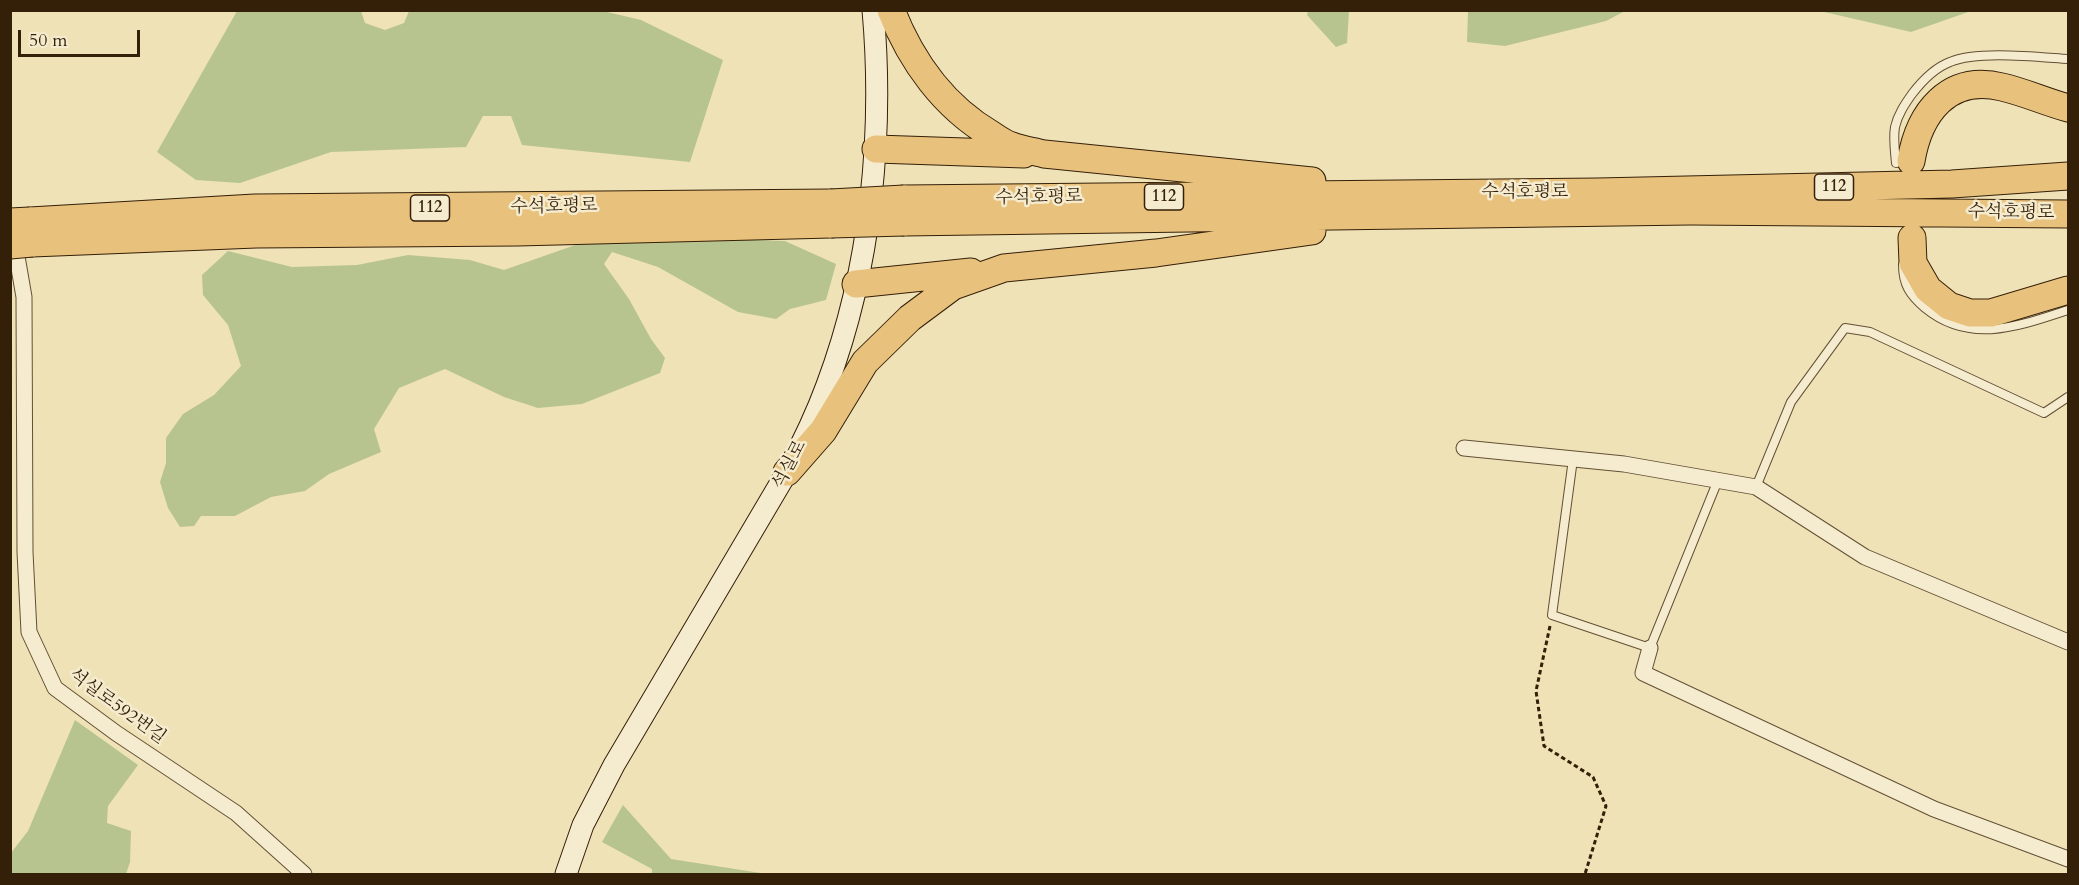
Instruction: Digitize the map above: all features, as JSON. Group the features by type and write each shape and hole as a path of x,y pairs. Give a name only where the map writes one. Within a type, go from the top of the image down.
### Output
{"highway":[{"path":"891,10 908,49 945,98 974,124 1010,146 1043,154"},
{"path":"1903,162 1931,109 1948,93 1974,84 2002,87 2068,108"},
{"path":"876,149 1005,155 1043,154 1218,170 1422,204"},
{"name":"수석호평로","path":"1422,204 1598,192 1952,184 2068,176"},
{"path":"855,284 1156,253 1422,204"},
{"name":"수석호평로","path":"19,230 255,208 831,214 1422,204 1690,211 2068,214"},
{"path":"1945,212 2068,232"},
{"path":"1906,250 1928,289 1949,306 1970,313 1991,313 2068,290"},
{"path":"787,472 823,431 865,362 910,318 953,286 1004,268"}],"street":[{"name":"석실로","path":"566,874 583,825 614,765 787,472 828,384 841,344 864,244 876,149 877,78 873,10"},
{"name":"석실로592번길","path":"19,230 24,297 26,552 30,632 55,688 116,733 236,813 304,874"},
{"path":"1464,448 1624,464 1756,487 1865,557 2068,642"},
{"path":"1650,648 1643,674 1934,809 2068,859"}],"lane":[{"path":"1903,162 1895,128 1902,108 1915,89 1932,72 1951,61 1980,56 2068,59"},
{"path":"1906,250 1903,280 1916,300 1936,317 1969,330 1994,330 2026,324 2068,310"},
{"path":"1756,487 1791,402 1845,328 1870,332 2044,413 2068,397"},
{"path":"1573,459 1552,615 1650,648 1718,480"}],"path":[{"path":"1552,615 1536,691 1544,746 1593,777 1606,806 1585,874"}],"green space":[{"path":"1468,10 1625,11 1606,21 1505,46 1467,42"},
{"path":"1971,10 1911,32 1820,11"},
{"path":"237,11 361,11 365,23 385,30 404,23 409,11 603,11 641,20 723,60 690,162 522,145 511,116 483,116 466,147 331,152 240,183 196,180 157,152"},
{"path":"1308,11 1349,11 1347,43 1336,47 1307,15"},
{"path":"730,239 785,241 836,264 826,300 790,309 776,319 738,312 658,267 612,252 604,264 629,299 651,339 665,358 660,373 582,404 538,408 504,397 445,369 399,388 374,429 381,452 329,474 305,491 271,497 235,516 201,516 194,526 180,527 168,508 160,482 166,463 166,438 183,414 214,395 241,366 228,325 203,295 202,275 228,251 292,267 357,265 408,255 470,260 504,270 581,243"},
{"path":"75,720 138,765 108,806 107,823 131,831 130,862 126,874 11,874 11,853 28,831"},
{"path":"623,805 671,859 767,874 652,874 652,869 602,842"}]}
